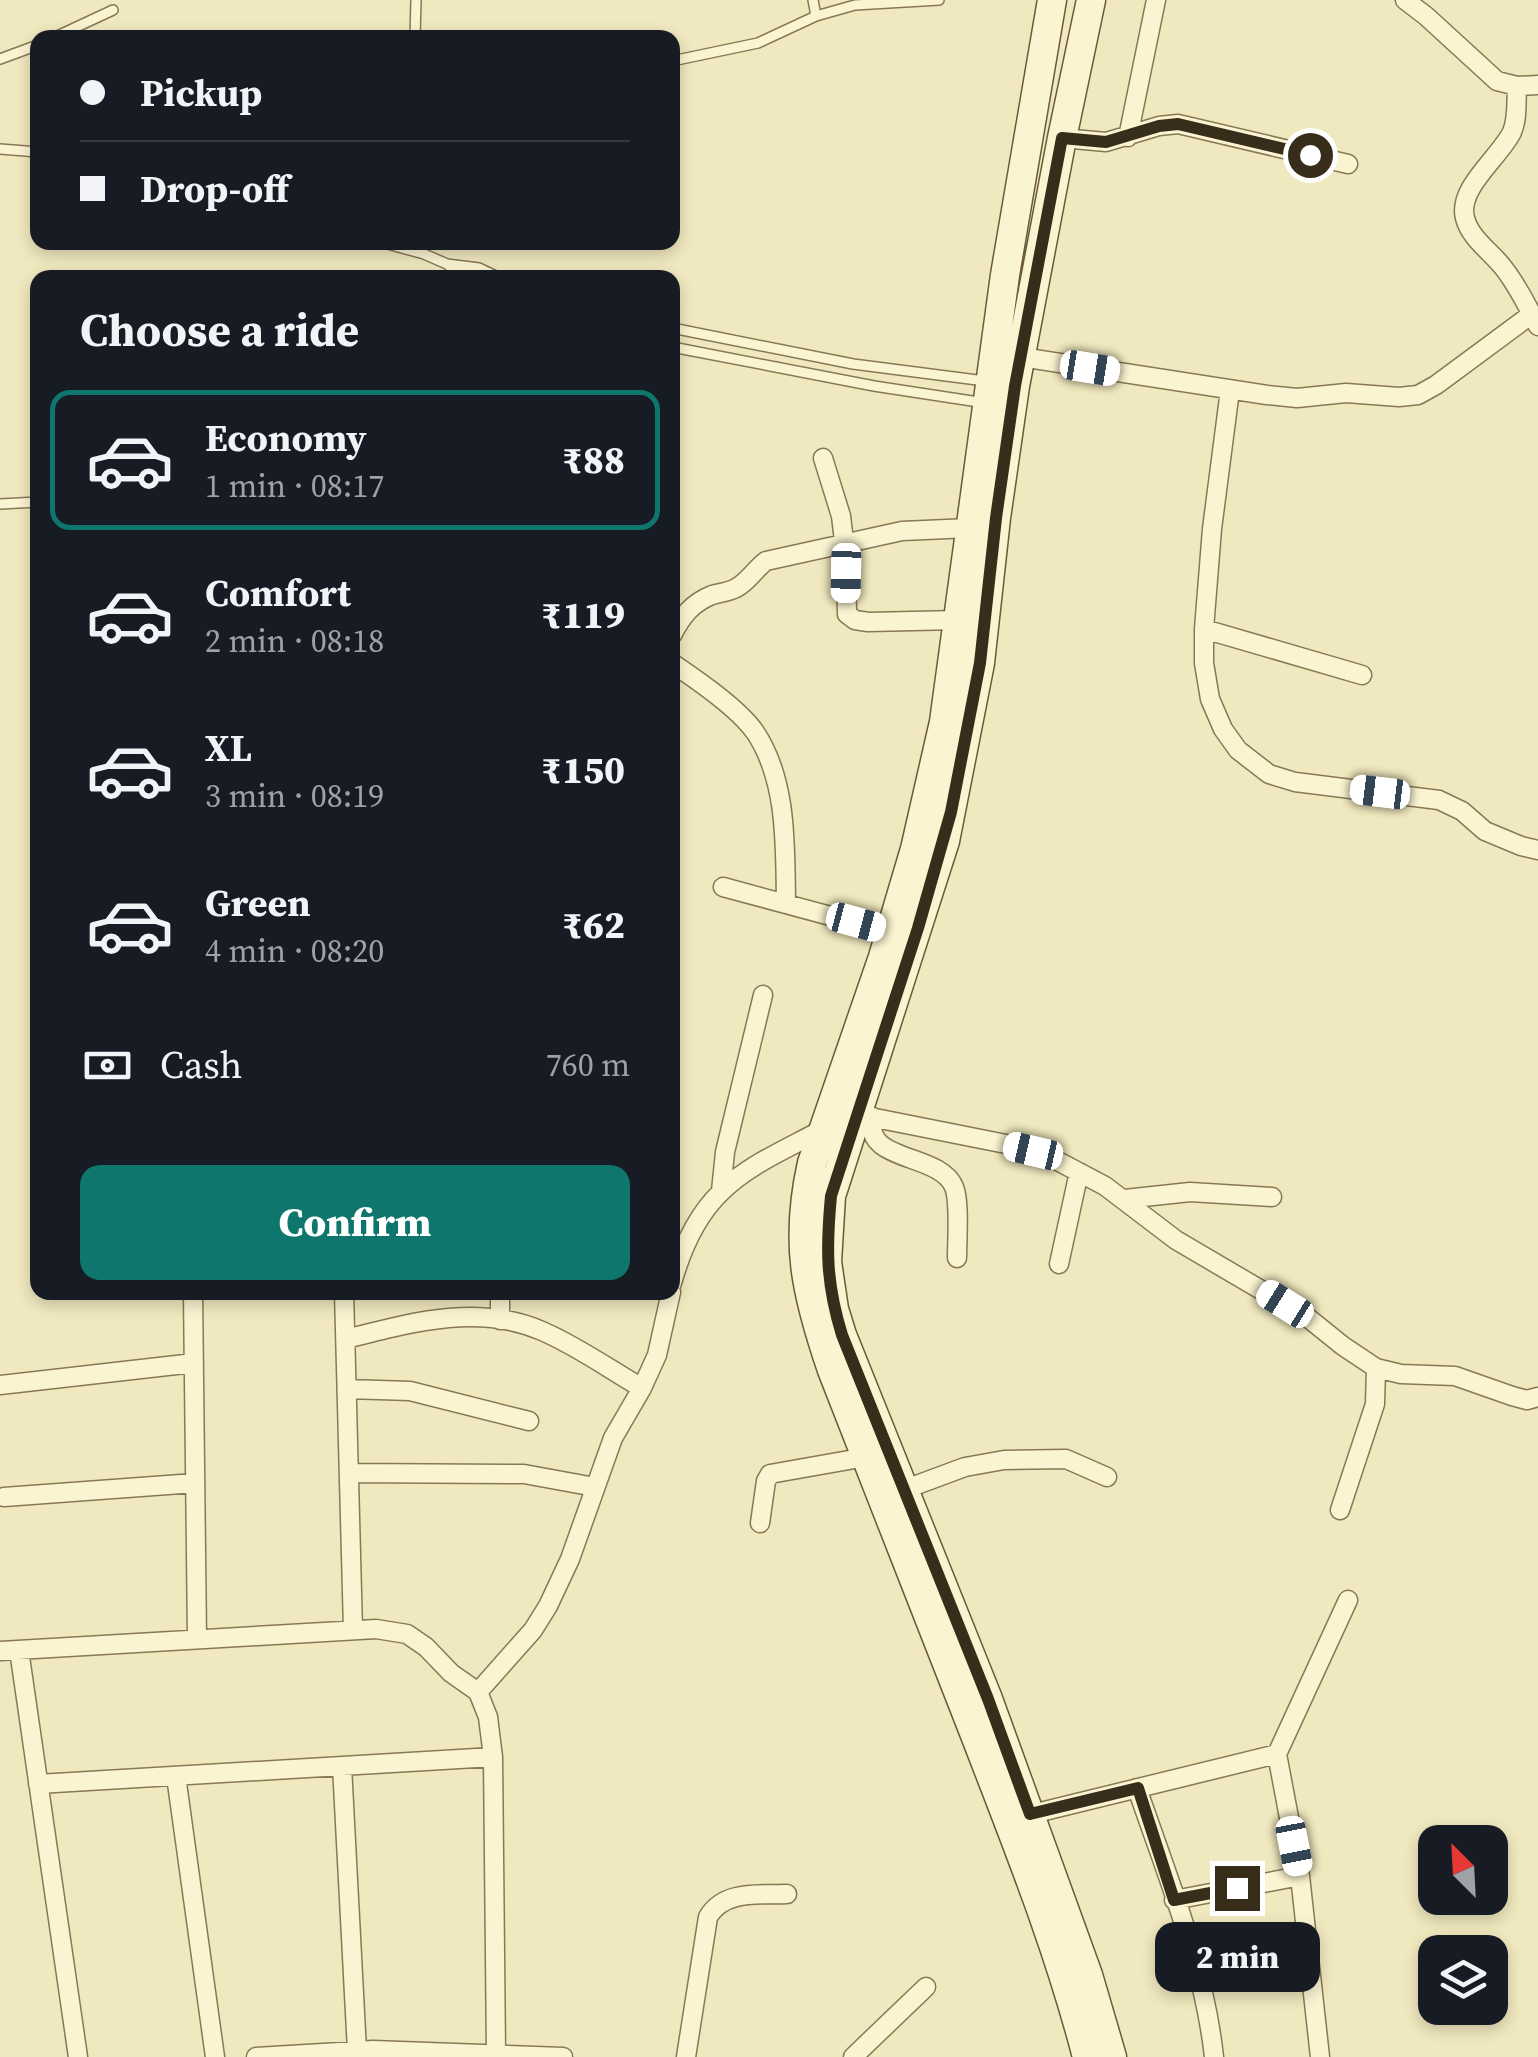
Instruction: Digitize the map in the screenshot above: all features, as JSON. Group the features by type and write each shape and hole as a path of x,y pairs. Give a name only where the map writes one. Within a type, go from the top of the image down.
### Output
{"street":[{"path":"1052,0 1005,276 996,518 980,663 949,824 918,928 846,1118 806,1194 804,1260 818,1327 866,1457 1088,1975 1112,2057"},
{"path":"1087,2057 988,1699 842,1335 827,1262 831,1196 846,1118 940,741 970,528 1001,394 1020,356 1091,0"},
{"path":"1128,137 1156,0"},
{"path":"1405,0 1497,82 1538,85"},
{"path":"1020,356 1296,398 1362,392 1399,397 1418,395 1535,320 1502,266 1476,239 1464,214 1464,200 1510,135 1516,120 1516,86"},
{"path":"1062,138 1106,142 1178,124 1348,164"},
{"path":"1230,390 1204,629 1210,700 1223,729 1238,750 1269,774 1295,782 1439,800 1485,831 1538,850"},
{"path":"823,458 841,516 848,614 855,620 958,620"},
{"path":"680,619 707,597 737,588 766,561 902,531 970,528"},
{"path":"1204,629 1362,674"},
{"path":"680,668 742,717 766,754 781,804 786,904"},
{"path":"723,887 890,932"},
{"path":"721,1191 725,1152 763,995"},
{"path":"846,1118 876,1143 924,1163 952,1183 956,1196 957,1258"},
{"path":"680,1257 721,1191 748,1171 846,1118 1033,1151 1125,1199 1176,1240 1307,1318 1376,1368 1401,1374 1456,1376 1512,1396 1528,1400 1538,1397"},
{"path":"1060,1264 1079,1172"},
{"path":"1125,1199 1190,1192 1272,1197"},
{"path":"194,1300 197,1639"},
{"path":"344,1300 353,1630"},
{"path":"500,1300 500,1320"},
{"path":"478,1692 548,1606 570,1559 613,1438 657,1355 669,1300"},
{"path":"346,1339 424,1319 500,1320 541,1330 642,1388"},
{"path":"0,1386 194,1363"},
{"path":"1340,1510 1375,1404 1376,1368"},
{"path":"347,1389 410,1392 529,1421"},
{"path":"760,1523 770,1474 866,1457"},
{"path":"903,1490 965,1467 1004,1460 1066,1459 1107,1477"},
{"path":"349,1473 524,1474 596,1487"},
{"path":"4,1497 195,1482"},
{"path":"1320,2057 1300,1876 1277,1754 1348,1600"},
{"path":"78,2057 38,1784 10,1651 376,1629 407,1634 426,1646 451,1673 478,1692 488,1718 493,1757 496,2054"},
{"path":"1019,1818 1277,1754"},
{"path":"38,1784 493,1757"},
{"path":"342,1766 357,2051"},
{"path":"176,1776 215,2057"},
{"path":"1138,1788 1198,1970 1214,2057"},
{"path":"1174,1900 1300,1876"},
{"path":"686,2057 708,1917 715,1906 728,1898 787,1894"},
{"path":"1198,1970 1310,1955"},
{"path":"853,2057 926,1987"},
{"path":"256,2057 357,2051 564,2057"}],"lane":[{"path":"415,30 416,0"},
{"path":"814,0 816,16"},
{"path":"680,59 758,42 816,16 855,4 939,0"},
{"path":"70,30 114,10"},
{"path":"0,59 30,47"},
{"path":"0,148 30,151"},
{"path":"409,250 448,264 483,270"},
{"path":"448,264 454,270"},
{"path":"680,330 1001,394"},
{"path":"680,348 874,386 1001,394"},
{"path":"0,504 30,502"}],"route":[{"path":"1237,1888 1174,1900 1138,1788 1030,1814 842,1335 829,1284 828,1230 831,1196 945,840 964,756 980,663 1015,386 1062,138 1106,142 1178,124 1310,155"}]}
